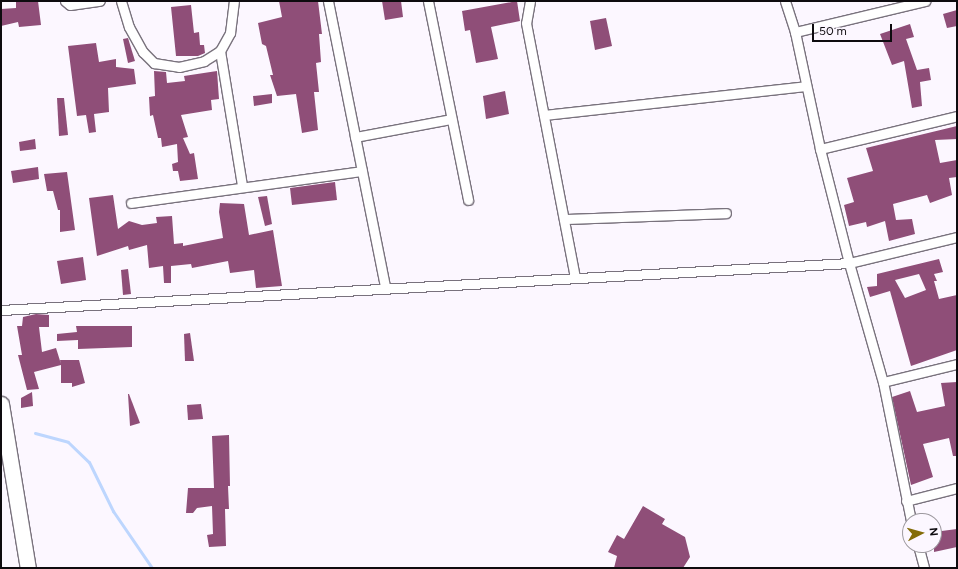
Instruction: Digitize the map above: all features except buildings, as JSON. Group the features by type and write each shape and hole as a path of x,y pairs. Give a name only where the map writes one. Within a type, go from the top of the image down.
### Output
{"main road":[{"path":"1,404 28,568"}],"street":[{"path":"65,1 70,5 100,1"},
{"path":"121,1 136,40 143,52 154,63 174,67 192,65 204,61 220,51 230,33 234,1"},
{"path":"328,1 385,287"},
{"path":"428,1 468,200"},
{"path":"530,1 526,23 575,277"},
{"path":"785,1 795,32 805,86 849,263 883,382 909,513"},
{"path":"795,32 925,1"},
{"path":"220,51 242,186"},
{"path":"544,115 805,86"},
{"path":"820,149 957,116"},
{"path":"355,137 451,119"},
{"path":"131,203 242,186 362,171"},
{"path":"564,220 726,213"},
{"path":"1,310 385,287 849,263 957,238"},
{"path":"883,382 957,364"},
{"path":"906,501 957,488"},
{"path":"920,553 924,568"}],"waterway":[{"path":"35,433 68,442 89,462 113,511 152,568"}]}
